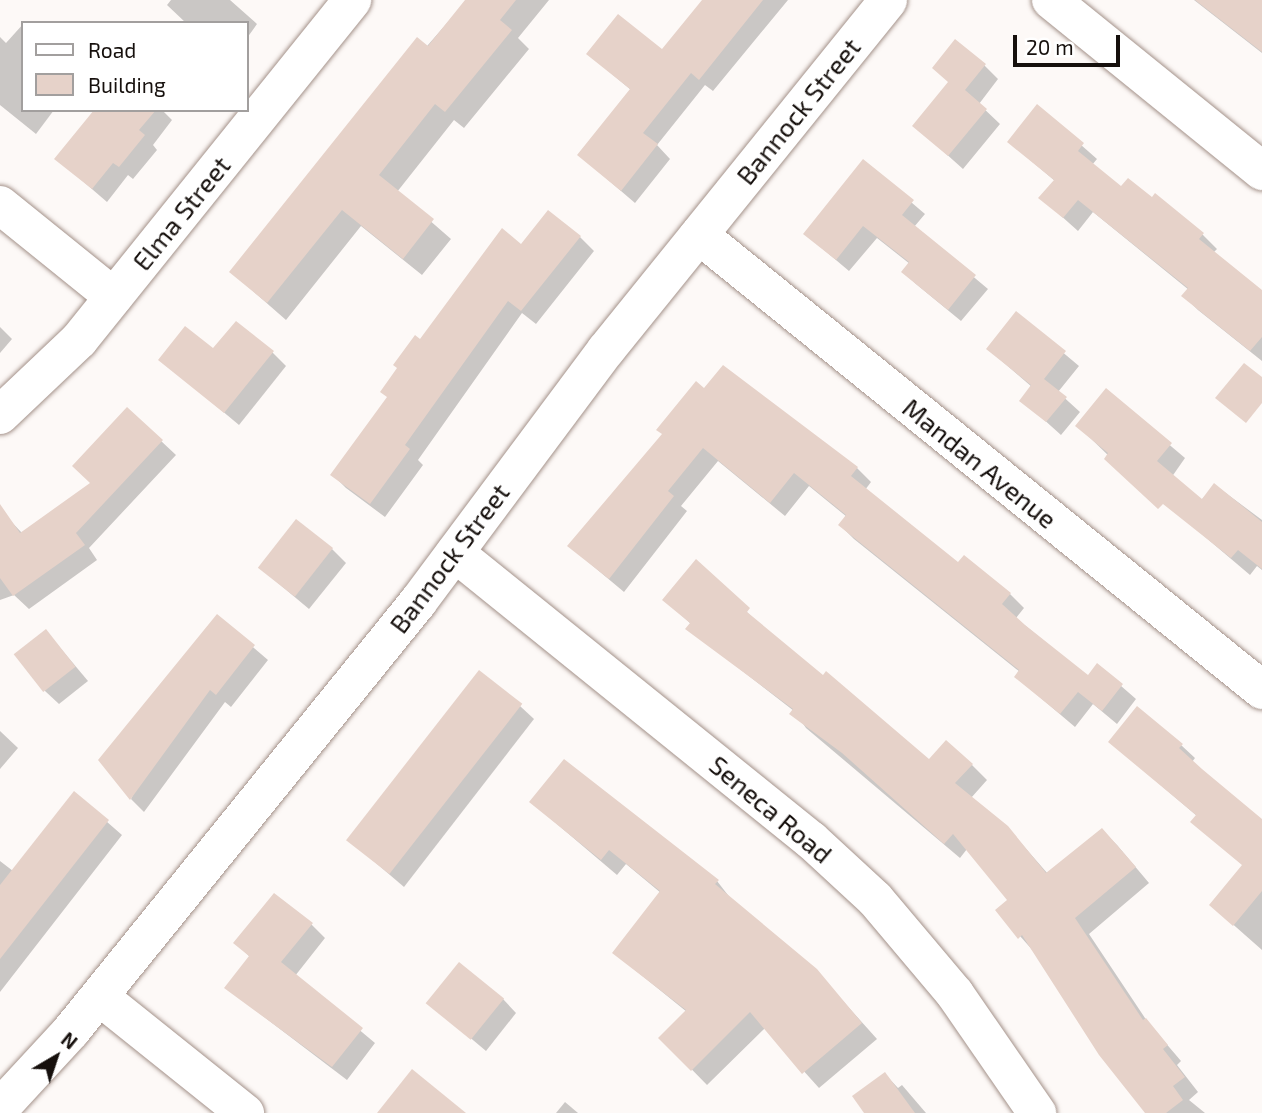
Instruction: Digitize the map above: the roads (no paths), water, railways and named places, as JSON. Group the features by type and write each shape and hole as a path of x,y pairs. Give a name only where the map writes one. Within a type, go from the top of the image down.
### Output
{"street":[{"name":"Elma Street","path":"0,415 58,363 114,297 352,0"},
{"name":"Bannock Street","path":"0,1108 100,997 455,553 547,426 888,0"},
{"path":"1051,0 1262,171"},
{"path":"0,205 114,297"},
{"name":"Mandan Avenue","path":"699,235 1262,690"},
{"name":"Seneca Road","path":"455,553 811,840 875,899 955,994 1037,1113"},
{"path":"100,997 244,1113"}]}
